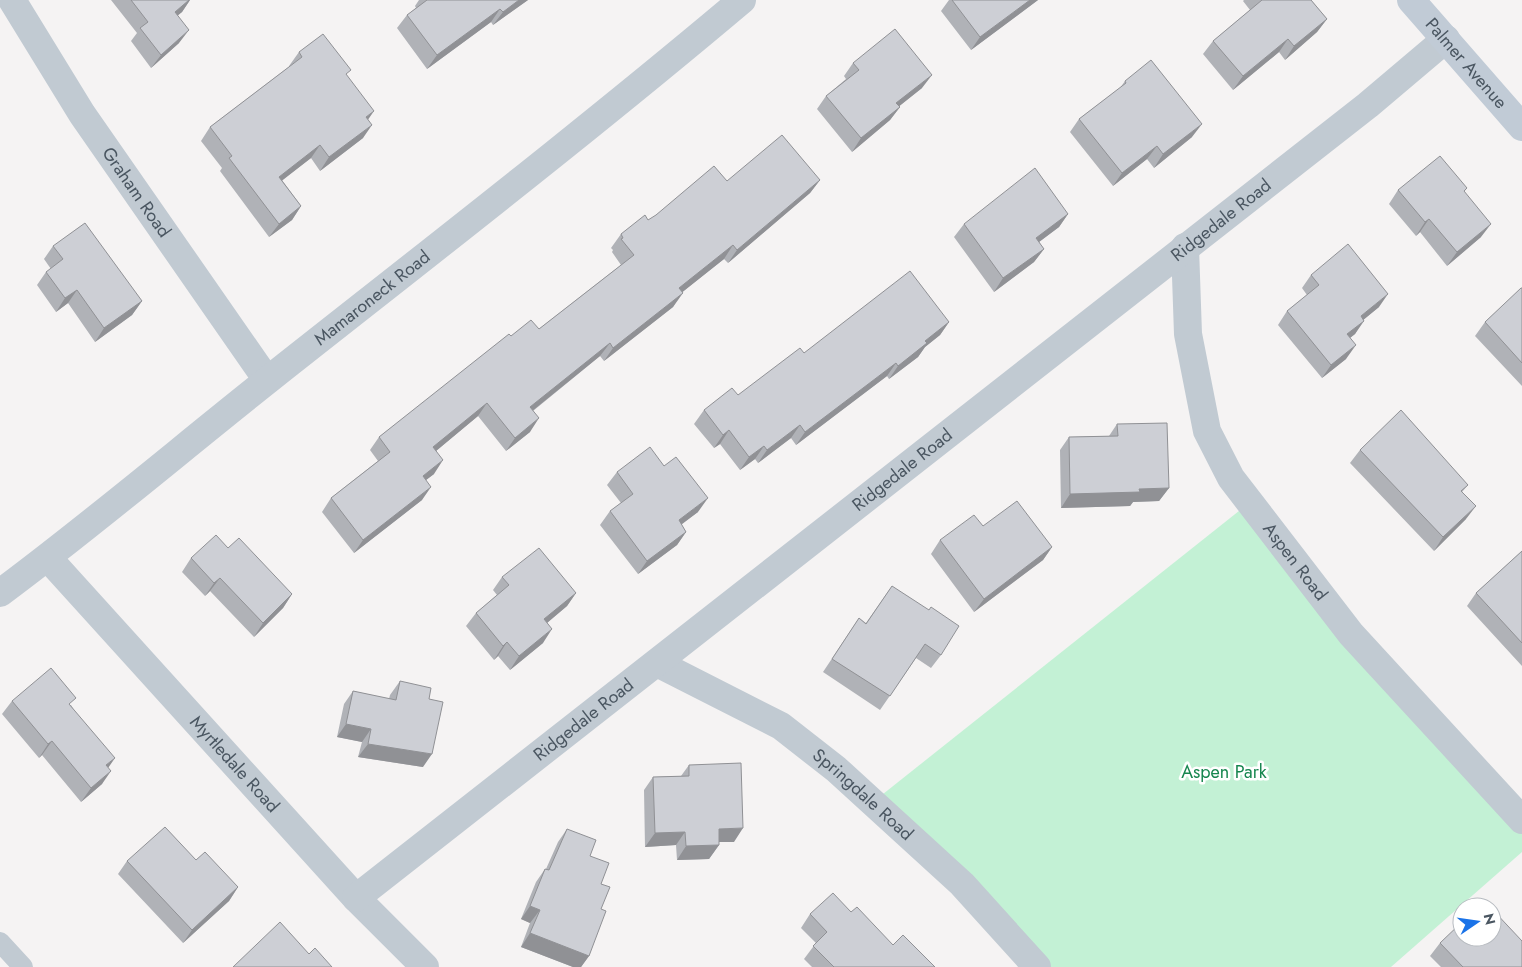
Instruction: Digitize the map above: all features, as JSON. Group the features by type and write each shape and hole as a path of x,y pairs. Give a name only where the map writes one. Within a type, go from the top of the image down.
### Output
{"main road":[{"name":"Palmer Avenue","path":"1411,0 1522,127"}],"street":[{"name":"Graham Road","path":"12,0 82,114 267,380"},
{"name":"Mamaroneck Road","path":"0,593 48,558 267,380 636,89 742,0"},
{"name":"Ridgedale Road","path":"356,898 1368,105 1446,39"},
{"name":"Aspen Road","path":"1185,247 1188,334 1207,431 1230,478 1351,634 1522,820"},
{"name":"Myrtledale Road","path":"48,558 356,898 425,967"},
{"name":"Springdale Road","path":"657,663 781,726 836,768 962,884 1038,967"}],"lane":[{"path":"0,942 23,967"}],"green space":[{"name":"Aspen Park","path":"1249,503 1522,819 1522,852 1471,897 1452,897 1452,913 1391,967 1030,967 873,802"}],"building":[{"path":"131,0 189,0 175,12 189,30 161,55 140,28 148,22"},
{"path":"427,0 519,0 503,12 500,9 437,55 407,15"},
{"path":"952,0 1030,0 980,37"},
{"path":"1262,0 1311,0 1327,19 1294,46 1288,39 1243,76 1213,41"},
{"path":"895,29 932,75 896,103 900,107 861,138 826,96 859,70 853,63"},
{"path":"323,34 351,70 346,74 374,111 366,117 372,125 329,157 320,145 279,177 301,206 279,224 229,158 232,156 210,127 302,57 299,52"},
{"path":"1151,60 1202,124 1163,154 1157,146 1122,173 1079,119 1126,83 1125,81"},
{"path":"782,135 820,180 737,250 733,245 679,288 683,293 613,348 610,343 530,407 539,418 515,438 487,403 433,447 443,460 423,476 431,487 363,540 331,498 390,452 379,437 509,334 511,336 531,320 539,329 634,255 621,239 623,238 621,234 645,215 648,220 656,215 714,166 727,181"},
{"path":"1440,156 1467,188 1464,191 1491,224 1457,252 1429,219 1425,222 1398,190"},
{"path":"1035,168 1068,214 1036,238 1044,249 1003,278 964,224"},
{"path":"85,223 142,301 104,328 77,290 65,298 46,272 63,259 53,246"},
{"path":"1348,244 1388,294 1361,316 1364,321 1347,334 1356,345 1331,365 1287,311 1319,285 1311,275"},
{"path":"910,271 949,322 925,341 927,343 898,366 896,363 805,432 800,425 767,450 764,446 749,457 729,430 723,435 704,410 732,388 738,395 800,348 804,353"},
{"path":"1522,288 1522,363 1485,322"},
{"path":"1401,410 1468,485 1461,491 1476,506 1443,537 1360,450"},
{"path":"1167,423 1169,488 1139,489 1140,492 1070,494 1069,437 1118,436 1117,424"},
{"path":"650,447 664,466 676,457 708,498 679,520 686,532 647,561 610,511 633,494 617,472"},
{"path":"1017,501 1052,547 984,599 940,540 974,515 983,526"},
{"path":"216,535 228,548 239,538 292,594 263,623 220,578 214,583 191,558"},
{"path":"539,548 576,593 544,619 552,629 519,656 507,642 503,646 476,613 509,585 502,577"},
{"path":"1522,551 1522,643 1476,593"},
{"path":"892,586 929,610 931,607 959,626 941,655 925,644 890,696 832,659 859,618 866,624"},
{"path":"51,668 76,698 69,704 115,758 106,765 111,771 91,788 52,741 48,744 12,701"},
{"path":"400,681 431,688 429,699 443,702 432,754 368,744 371,729 346,724 353,691 396,700"},
{"path":"741,763 743,828 719,829 719,845 686,846 685,832 655,833 653,777 689,776 689,765"},
{"path":"165,827 196,860 205,852 238,887 192,930 127,861"},
{"path":"567,829 596,840 590,856 609,863 601,884 610,887 601,909 606,911 589,956 530,933 540,910 530,906 545,869 549,870"},
{"path":"833,893 851,912 857,907 893,945 903,935 935,967 834,967 813,946 827,932 810,914"},
{"path":"1502,920 1522,941 1522,967 1463,967 1440,943 1452,932 1452,947 1502,947"},
{"path":"280,922 309,954 315,948 332,967 233,967"}]}
